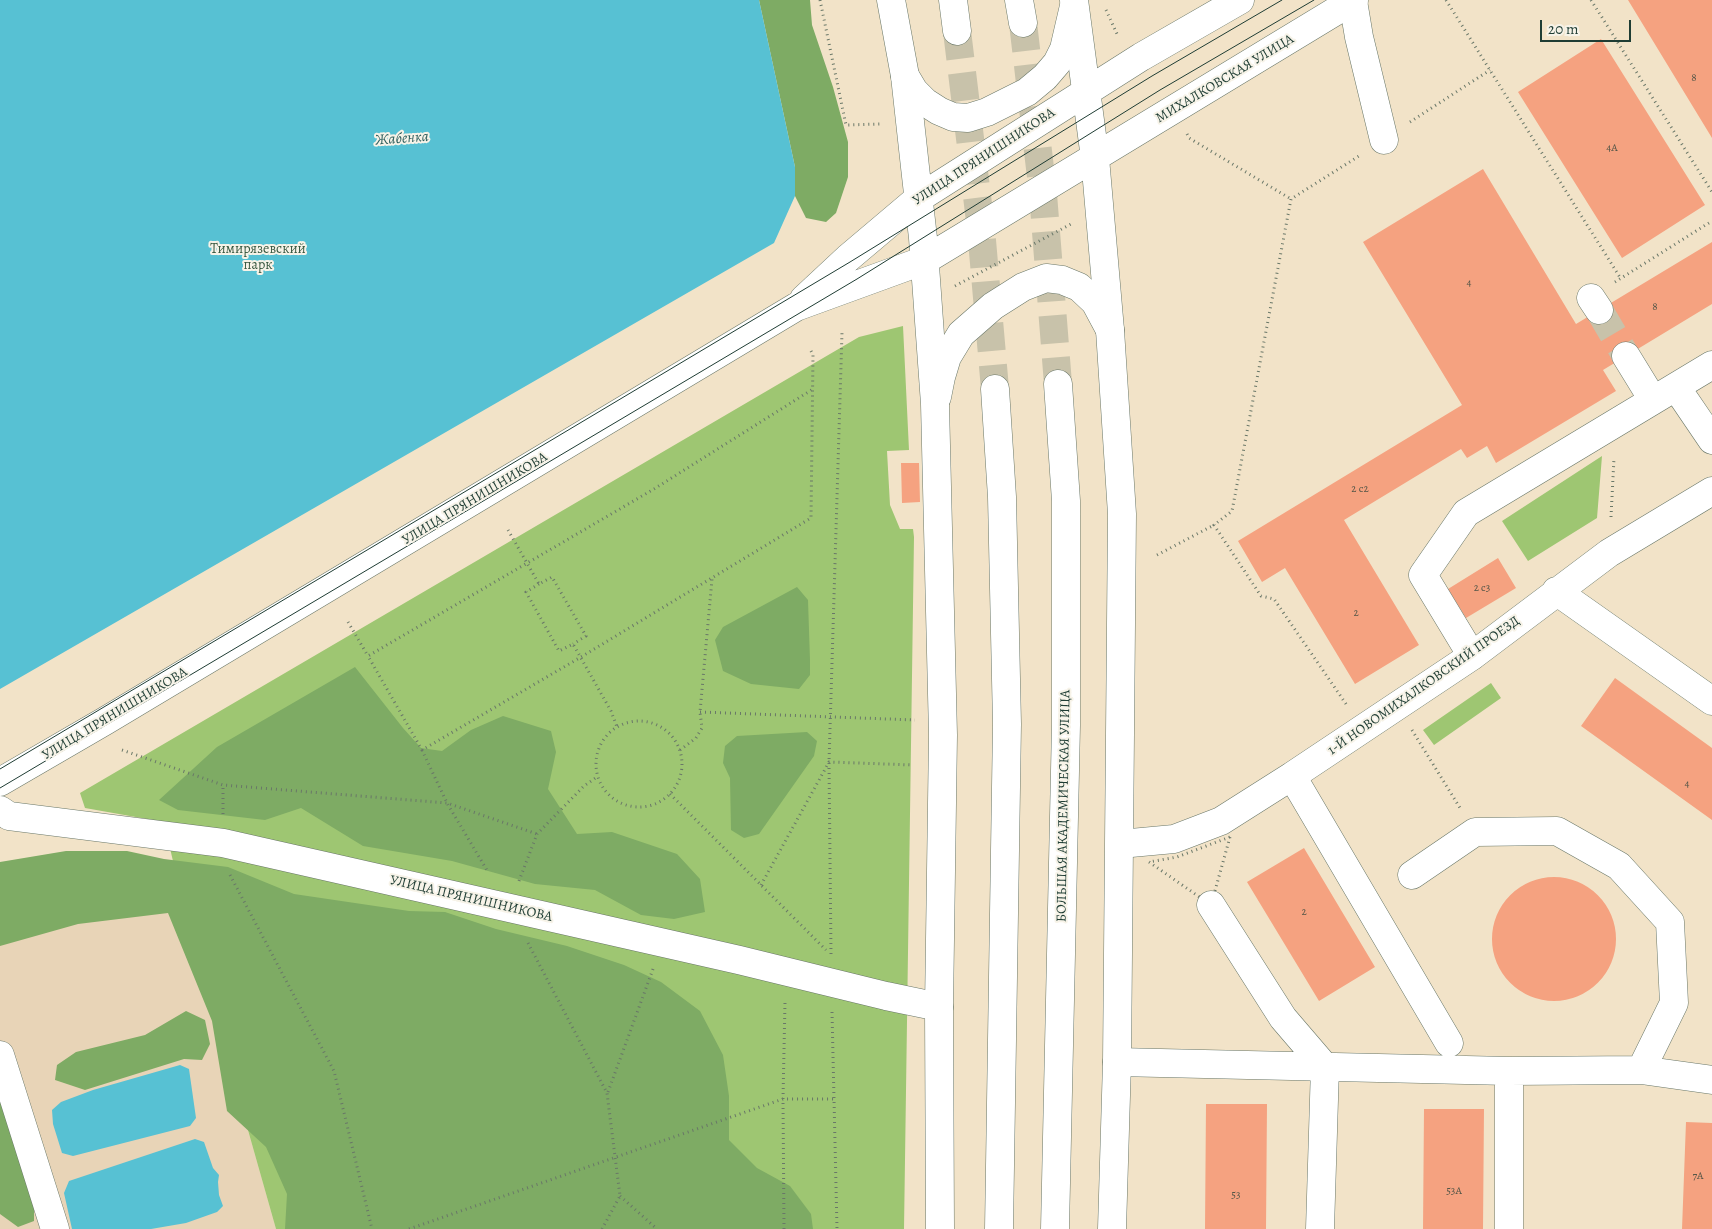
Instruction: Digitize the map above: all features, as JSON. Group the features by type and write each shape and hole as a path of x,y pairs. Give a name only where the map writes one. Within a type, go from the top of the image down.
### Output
{"main road":[{"path":"891,0 905,76 919,198 936,404 943,735 939,1007 940,1229"},
{"path":"953,0 958,31"},
{"path":"1086,92 1141,57 1240,0"},
{"path":"1354,0 1359,37 1384,140"},
{"name":"МИХАЛКОВСКАЯ УЛИЦА","path":"1096,158 1354,0"},
{"path":"905,76 925,102 939,111 953,116 968,118 987,112 1027,92 1045,77 1057,63 1064,49 1074,1"},
{"path":"1074,1 1096,158 1123,521 1117,1062 1112,1229"},
{"name":"УЛИЦА ПРЯНИШНИКОВА","path":"796,307 848,258 919,198 1086,92"},
{"name":"УЛИЦА ПРЯНИШНИКОВА","path":"0,782 796,307 925,260 1096,158"},
{"path":"936,404 941,377 948,357 960,334 993,306 1023,287 1046,278 1062,280 1078,287 1095,302 1110,330"},
{"path":"1626,356 1712,440"},
{"path":"1472,656 1423,574 1466,513 1712,365"},
{"name":"БОЛЬШАЯ АКАДЕМИЧЕСКАЯ УЛИЦА","path":"1055,1229 1066,725 1066,501 1058,384"},
{"path":"995,389 1002,497 1007,724 999,1229"},
{"name":"1-Й НОВОМИХАЛКОВСКИЙ ПРОЕЗД","path":"1120,844 1174,839 1221,821 1364,729 1472,656 1609,553 1712,491"},
{"path":"1556,591 1712,701"},
{"path":"1292,776 1449,1043"},
{"name":"УЛИЦА ПРЯНИШНИКОВА","path":"0,810 9,816 223,843 939,1007"},
{"path":"1412,875 1475,832 1557,831 1619,866 1670,922 1674,1003 1641,1070"},
{"path":"1211,905 1283,1018 1325,1067 1320,1229"},
{"path":"0,1055 55,1229"},
{"path":"1117,1062 1509,1071 1641,1070 1712,1080"},
{"path":"1509,1071 1509,1229"}],"path":[{"path":"820,0 846,125 888,123"},
{"path":"1446,0 1621,279 1712,222"},
{"path":"1591,0 1712,192"},
{"path":"1105,8 1119,37"},
{"path":"1157,555 1214,524 1232,511 1291,199 1490,70"},
{"path":"1189,138 1291,199"},
{"path":"948,290 1076,221"},
{"path":"670,794 831,955 829,762 842,332"},
{"path":"422,750 812,518 813,355 811,351"},
{"path":"368,656 526,562 654,489 813,389"},
{"path":"1609,553 1616,422"},
{"path":"1214,524 1261,596 1274,599 1364,729"},
{"path":"508,530 539,584"},
{"path":"552,576 586,636 572,644 560,651 526,592 552,576"},
{"path":"680,750 699,736 702,728 700,712 712,579"},
{"path":"348,622 422,750 447,802 509,907 607,1093 620,1196 602,1229"},
{"path":"572,644 611,711 617,727"},
{"path":"1397,706 1475,832"},
{"path":"700,712 915,720"},
{"path":"642,720 663,726 677,741 680,750 683,761 680,782 666,799 647,807 626,806 608,795 597,777 596,756 605,736 622,724 642,720"},
{"path":"122,750 223,785 447,802 537,834"},
{"path":"829,762 913,765"},
{"path":"761,885 829,762"},
{"path":"509,907 537,834 584,786 597,777"},
{"path":"1230,836 1211,905 1157,868 1149,862 1177,857 1230,836"},
{"path":"223,843 230,875 334,1071 372,1229"},
{"path":"607,1093 663,943"},
{"path":"831,982 836,1229"},
{"path":"784,1229 783,1099 785,994"},
{"path":"409,1229 783,1099 834,1099"},
{"path":"620,1196 657,1229"}],"shaded area":[{"path":"0,862 178,883 276,1229 0,1229"}],"green space":[{"path":"759,0 810,0 812,25 833,87 848,142 848,177 836,213 826,222 806,218 795,196 795,167"},
{"path":"903,326 909,450 887,451 890,505 900,529 913,529 914,537 904,1229 276,1229 178,883 164,822 85,808 80,793 859,337"},
{"path":"1602,456 1597,518 1528,561 1502,521"},
{"path":"797,587 808,600 810,660 810,675 799,689 751,684 723,671 715,640 723,627"},
{"path":"355,667 421,748 442,751 471,730 503,716 551,731 556,752 548,789 577,834 612,832 677,854 700,879 705,912 674,919 641,915 595,890 535,884 452,861 363,846 301,808 265,820 178,810 159,800 217,747"},
{"path":"1491,683 1501,698 1434,745 1423,730"},
{"path":"807,732 817,741 814,756 759,834 744,838 731,830 730,778 723,763 725,746 737,736"},
{"path":"66,851 127,851 164,859 228,867 294,894 409,911 445,912 496,929 567,946 624,965 661,982 700,1011 723,1055 729,1096 729,1140 757,1168 790,1186 811,1214 813,1229 285,1229 287,1194 266,1147 227,1111 212,1021 168,913 78,924 0,946 0,862"},
{"path":"186,1011 205,1020 210,1044 202,1060 184,1059 85,1090 55,1080 57,1065 76,1052 145,1035"},
{"path":"0,1079 34,1194 34,1221 18,1227 0,1214"}],"water":[{"name":"Тимирязевский парк","path":"0,0 759,0 795,167 795,196 774,243 0,689"},
{"path":"180,1065 189,1069 196,1118 190,1126 73,1156 62,1153 53,1124 52,1110 61,1102 93,1090"},
{"path":"195,1139 204,1142 213,1168 219,1175 219,1195 223,1206 217,1212 186,1223 151,1229 72,1229 64,1193 69,1181"}],"building":[{"path":"1628,0 1712,0 1712,138"},
{"path":"1601,39 1705,205 1622,258 1518,92"},
{"path":"1483,169 1576,324 1712,242 1712,304 1603,370 1616,391 1496,463 1487,446 1467,458 1461,449 1344,520 1419,645 1355,684 1285,568 1262,582 1238,541 1462,405 1363,242"},
{"path":"901,463 919,463 920,502 902,503"},
{"path":"1498,558 1516,588 1466,618 1448,589"},
{"path":"1615,678 1712,748 1712,820 1581,726"},
{"path":"1304,848 1375,967 1319,1001 1247,882"},
{"path":"1554,877 1578,882 1598,895 1611,915 1616,939 1611,963 1598,983 1578,996 1554,1001 1530,996 1510,983 1497,963 1492,939 1497,915 1510,895 1530,882"},
{"path":"1206,1104 1267,1104 1266,1229 1205,1229"},
{"path":"1424,1109 1484,1109 1483,1229 1423,1229"},
{"path":"1686,1122 1712,1123 1712,1229 1682,1229"}],"tunnel":[{"path":"1023,23 1043,194 1058,384"},
{"path":"957,31 981,229 995,389"},
{"path":"1599,310 1626,356"}],"tram line":[{"path":"0,769 850,262 1152,76 1282,0"},
{"path":"0,788 857,279 1160,90 1314,0"}],"water label":[{"name":"Жабенка","path":"402,139"}]}
